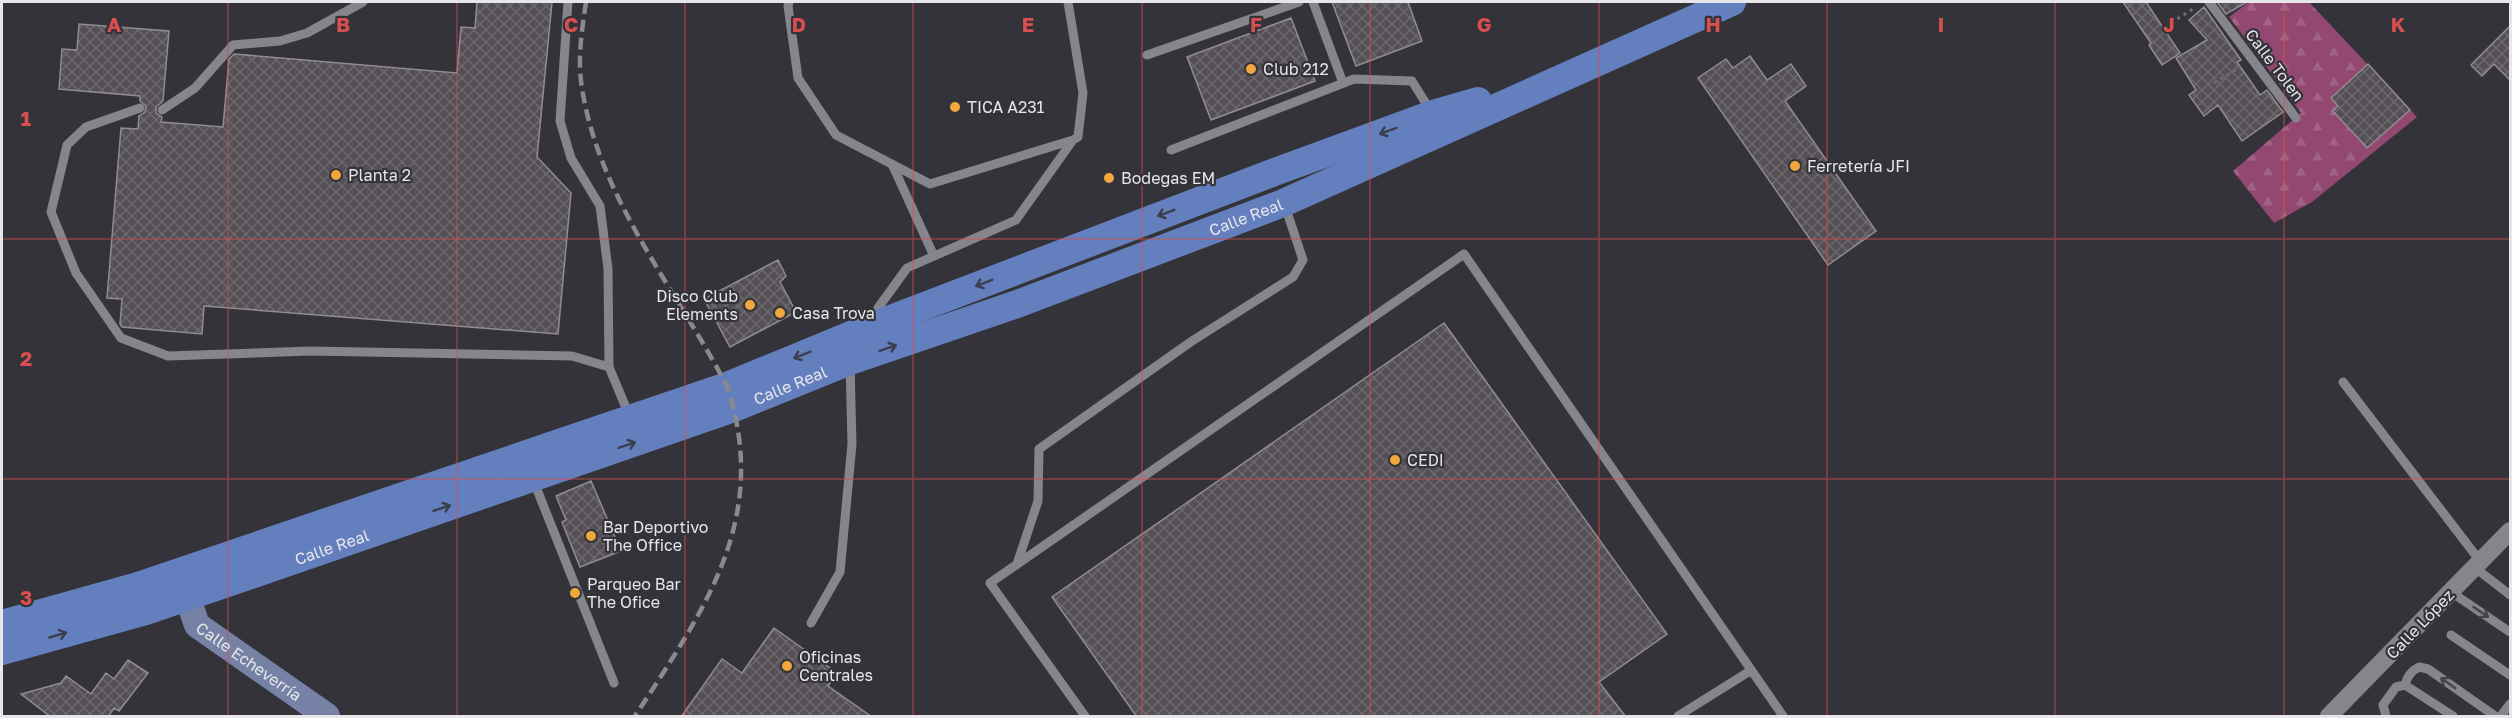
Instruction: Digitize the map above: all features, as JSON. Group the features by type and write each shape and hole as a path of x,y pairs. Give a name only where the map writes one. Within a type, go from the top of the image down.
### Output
{"main road":[{"name":"Calle Real","path":"2,624 138,586 529,465 734,408 850,361 1020,303 1284,203 1432,138 1703,11 1732,2"},
{"name":"Calle Real","path":"529,465 630,418 727,386 880,323 1209,197 1432,114 1564,75"},
{"path":"1209,197 1239,197 1284,203 1296,185 1348,145"},
{"path":"2,651 187,596 213,578 249,560 358,520 529,465"},
{"path":"138,586 187,596"}],"street":[{"name":"Calle López","path":"2329,717 2511,531"},
{"name":"Calle Echeverría","path":"187,596 197,625 327,717"}],"lane":[{"path":"162,110 195,88 233,45 280,41 307,33 363,2"},
{"path":"568,2 560,121 571,158 600,207 608,269 609,367 630,418"},
{"path":"789,2 798,78 836,135 930,184 1078,137 1083,93 1068,2"},
{"path":"1147,55 1299,2"},
{"path":"1313,2 1343,83"},
{"name":"Calle Tolen","path":"2206,2 2296,118"},
{"path":"1171,150 1354,79 1412,81 1432,114"},
{"path":"140,108 86,127 67,145 51,212 76,273 121,338 168,356 310,351 572,356 609,367"},
{"path":"880,323 878,308 907,268 1016,220 1073,140"},
{"path":"892,164 934,256"},
{"path":"1017,564 1038,501 1039,449 1192,341 1293,276 1299,269 1303,260 1284,203"},
{"path":"1085,717 990,584 1464,254 1750,671 1784,717"},
{"path":"811,623 840,572 852,444 850,361"},
{"path":"2343,382 2477,564 2511,595"},
{"path":"529,465 614,683"},
{"path":"2451,592 2511,632"},
{"path":"2451,635 2511,675"},
{"path":"2405,685 2407,677 2413,670 2419,667 2428,669 2495,717"},
{"path":"1678,717 1750,671"},
{"path":"2386,717 2383,705 2396,687 2405,685 2453,717"},
{"path":"2501,717 2511,704"}],"path":[{"path":"2172,23 2206,2"},
{"path":"2214,83 2246,62"}],"green space":[{"path":"2249,2 2309,2 2417,117 2312,202 2274,223 2233,171 2301,113 2229,17"}],"building":[{"name":"Planta 2","path":"477,2 552,2 537,157 571,193 558,334 204,306 202,334 122,327 120,324 122,299 107,298 121,128 138,129 139,116 145,112 146,106 140,101 140,96 59,89 62,49 77,50 79,24 169,31 163,101 156,107 156,113 162,117 161,122 223,127 229,59 234,54 457,73 461,27 475,28"},
{"path":"1332,2 1408,2 1422,41 1356,66"},
{"path":"2123,2 2146,2 2180,53 2162,65 2149,45 2151,43"},
{"path":"2217,2 2247,2 2226,14"},
{"path":"2204,7 2241,60 2237,62 2260,95 2267,90 2283,112 2242,141 2218,105 2204,116 2189,95 2196,90 2176,58 2207,40 2189,20"},
{"name":"Club 212","path":"1291,18 1315,81 1211,120 1187,57"},
{"path":"2511,25 2511,81 2494,64 2482,76 2471,65"},
{"name":"Ferretería JFI","path":"1750,56 1767,80 1791,64 1806,86 1785,101 1876,231 1828,265 1698,78 1726,59 1733,68"},
{"path":"2368,64 2410,110 2367,148 2333,111 2338,106 2331,98"},
{"name":"Disco Club Elements","path":"778,260 786,276 780,282 796,312 730,347 704,299"},
{"name":"CEDI","path":"1444,323 1667,634 1599,682 1626,717 1137,717 1052,597"},
{"name":"Bar Deportivo The Office","path":"591,481 621,551 580,567 562,522 566,520 556,496"},
{"name":"Oficinas Centrales","path":"774,628 837,673 828,686 872,717 681,717 722,659 742,673"},
{"path":"128,660 148,673 119,711 114,708 108,717 51,717 21,694 61,683 66,676 91,694 106,673 114,679"}],"railway":[{"path":"586,2 580,66 582,88 591,128 622,205 727,386 739,434 741,479 735,521 723,561 706,600 685,638 635,716"}],"place":[{"name":"Club 212","path":"1251,69"},
{"name":"TICA A231","path":"955,107"},
{"name":"Ferretería JFI","path":"1795,166"},
{"name":"Planta 2","path":"336,175"},
{"name":"Bodegas EM","path":"1109,178"},
{"name":"Disco Club Elements","path":"750,305"},
{"name":"Casa Trova","path":"780,313"},
{"name":"CEDI","path":"1395,460"},
{"name":"Bar Deportivo The Office","path":"591,536"},
{"name":"Parqueo Bar The Ofice","path":"575,593"},
{"name":"Oficinas Centrales","path":"787,666"}]}
